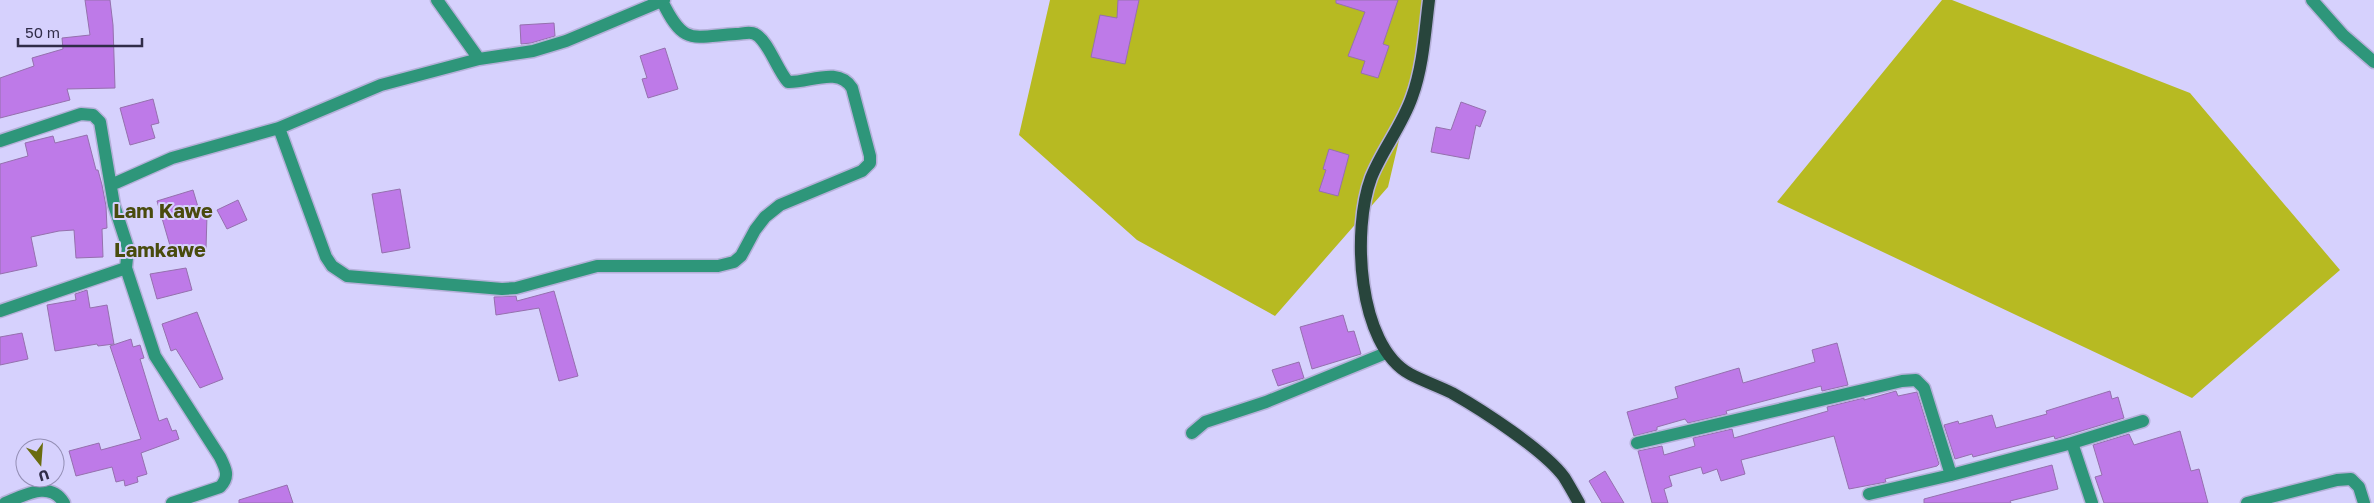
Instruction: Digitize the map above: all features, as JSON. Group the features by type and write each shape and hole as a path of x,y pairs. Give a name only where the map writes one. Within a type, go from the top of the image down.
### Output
{"main road":[{"path":"1429,0 1413,95 1406,113 1371,177 1362,208 1360,265 1369,312 1386,353 1409,373 1452,393 1536,450 1563,476 1579,503"}],"street":[{"path":"437,0 479,59"},
{"path":"111,185 172,158 279,128 381,85 479,59 533,51 566,41 663,0 673,24 682,33 694,37 754,33 762,38 779,72 788,82 838,77 847,81 852,88 870,156 870,163 862,171 780,205 765,217 741,256 734,262 718,266 597,266 516,288 502,289 347,276 332,266 326,257 279,128"},
{"path":"2312,0 2343,34 2374,62"},
{"path":"0,141 82,114 93,115 100,122 114,205 128,248 126,268 155,356 227,472 226,482 220,487 172,503"},
{"path":"0,311 126,268"},
{"path":"1192,433 1205,422 1266,402 1386,353"},
{"path":"1637,443 1902,381 1916,380 1924,388 1951,475"},
{"path":"1869,494 1951,475 2072,443 2143,421"},
{"path":"2072,443 2092,503"},
{"path":"2247,503 2337,480 2350,479 2359,487 2364,503"},
{"path":"5,503 30,493 47,490 59,494 64,503"}],"shaded area":[{"path":"1050,0 1432,0 1388,187 1275,316 1137,240 1019,135"},
{"path":"1942,0 1952,0 2190,93 2340,270 2192,398 1777,202"}],"building":[{"path":"85,0 110,0 113,25 115,88 67,89 70,100 0,118 0,78 34,66 32,58 63,49 62,38 90,35"},
{"path":"1118,0 1139,0 1125,64 1091,57 1100,15 1117,18"},
{"path":"1336,0 1398,0 1383,44 1389,46 1378,78 1361,73 1365,61 1348,56 1365,12 1336,3"},
{"path":"554,23 555,36 521,44 520,25"},
{"path":"665,48 678,89 648,98 642,79 647,78 640,56"},
{"path":"153,99 159,123 151,125 155,138 130,145 120,108"},
{"path":"1461,102 1486,111 1480,127 1476,125 1469,159 1431,152 1436,127 1451,130"},
{"path":"87,135 96,170 98,170 106,206 107,228 102,229 103,257 76,258 74,230 59,231 31,237 37,266 0,274 0,164 28,156 25,143 53,136 55,143"},
{"path":"1329,149 1349,155 1338,196 1319,191 1326,170 1323,169"},
{"path":"400,189 410,248 382,253 372,194"},
{"path":"193,190 201,217 207,215 206,249 173,256 157,201"},
{"path":"238,200 247,220 227,229 217,210"},
{"path":"186,268 192,290 157,299 150,274"},
{"path":"87,290 90,308 107,305 114,344 98,346 97,344 55,351 47,305 76,300 75,294"},
{"path":"554,291 578,376 559,381 539,308 496,315 494,297 516,296 517,301"},
{"path":"197,312 223,379 200,388 176,349 171,351 162,324"},
{"path":"1343,315 1348,332 1354,331 1361,354 1312,369 1300,327"},
{"path":"22,333 28,359 0,365 0,337"},
{"path":"131,339 133,347 140,345 144,358 140,359 159,421 167,418 172,431 176,430 179,439 141,453 147,474 137,477 138,482 125,486 124,480 116,482 112,467 76,476 69,451 99,443 101,450 141,439 110,346"},
{"path":"1837,343 1848,385 1822,391 1821,386 1726,411 1727,414 1688,423 1685,419 1657,427 1657,430 1634,436 1627,412 1678,398 1675,387 1739,368 1743,383 1815,362 1812,350"},
{"path":"1299,362 1304,378 1278,386 1272,370"},
{"path":"1896,391 1898,396 1917,392 1939,464 1937,466 1885,479 1886,482 1849,489 1834,436 1741,460 1745,474 1721,481 1717,469 1703,474 1701,467 1669,476 1672,486 1664,489 1668,503 1652,503 1638,451 1662,446 1664,455 1695,446 1693,438 1732,429 1734,438 1828,411 1827,407 1864,398 1864,400"},
{"path":"2110,391 2112,399 2118,397 2124,418 2055,439 2054,436 1973,457 1972,454 1955,459 1944,425 1958,421 1959,424 1992,415 1996,428 2047,414 2046,411"},
{"path":"2180,431 2191,471 2199,469 2208,503 2104,503 2095,477 2102,475 2093,445 2129,434 2134,445"},
{"path":"2052,465 2058,489 2010,501 2011,503 1924,503 1924,499"},
{"path":"1605,471 1624,503 1602,503 1589,481"},
{"path":"287,485 293,503 239,503 239,500"}],"district":[{"name":"Lam Kawe","path":"163,211"},
{"name":"Lamkawe","path":"160,250"}]}
